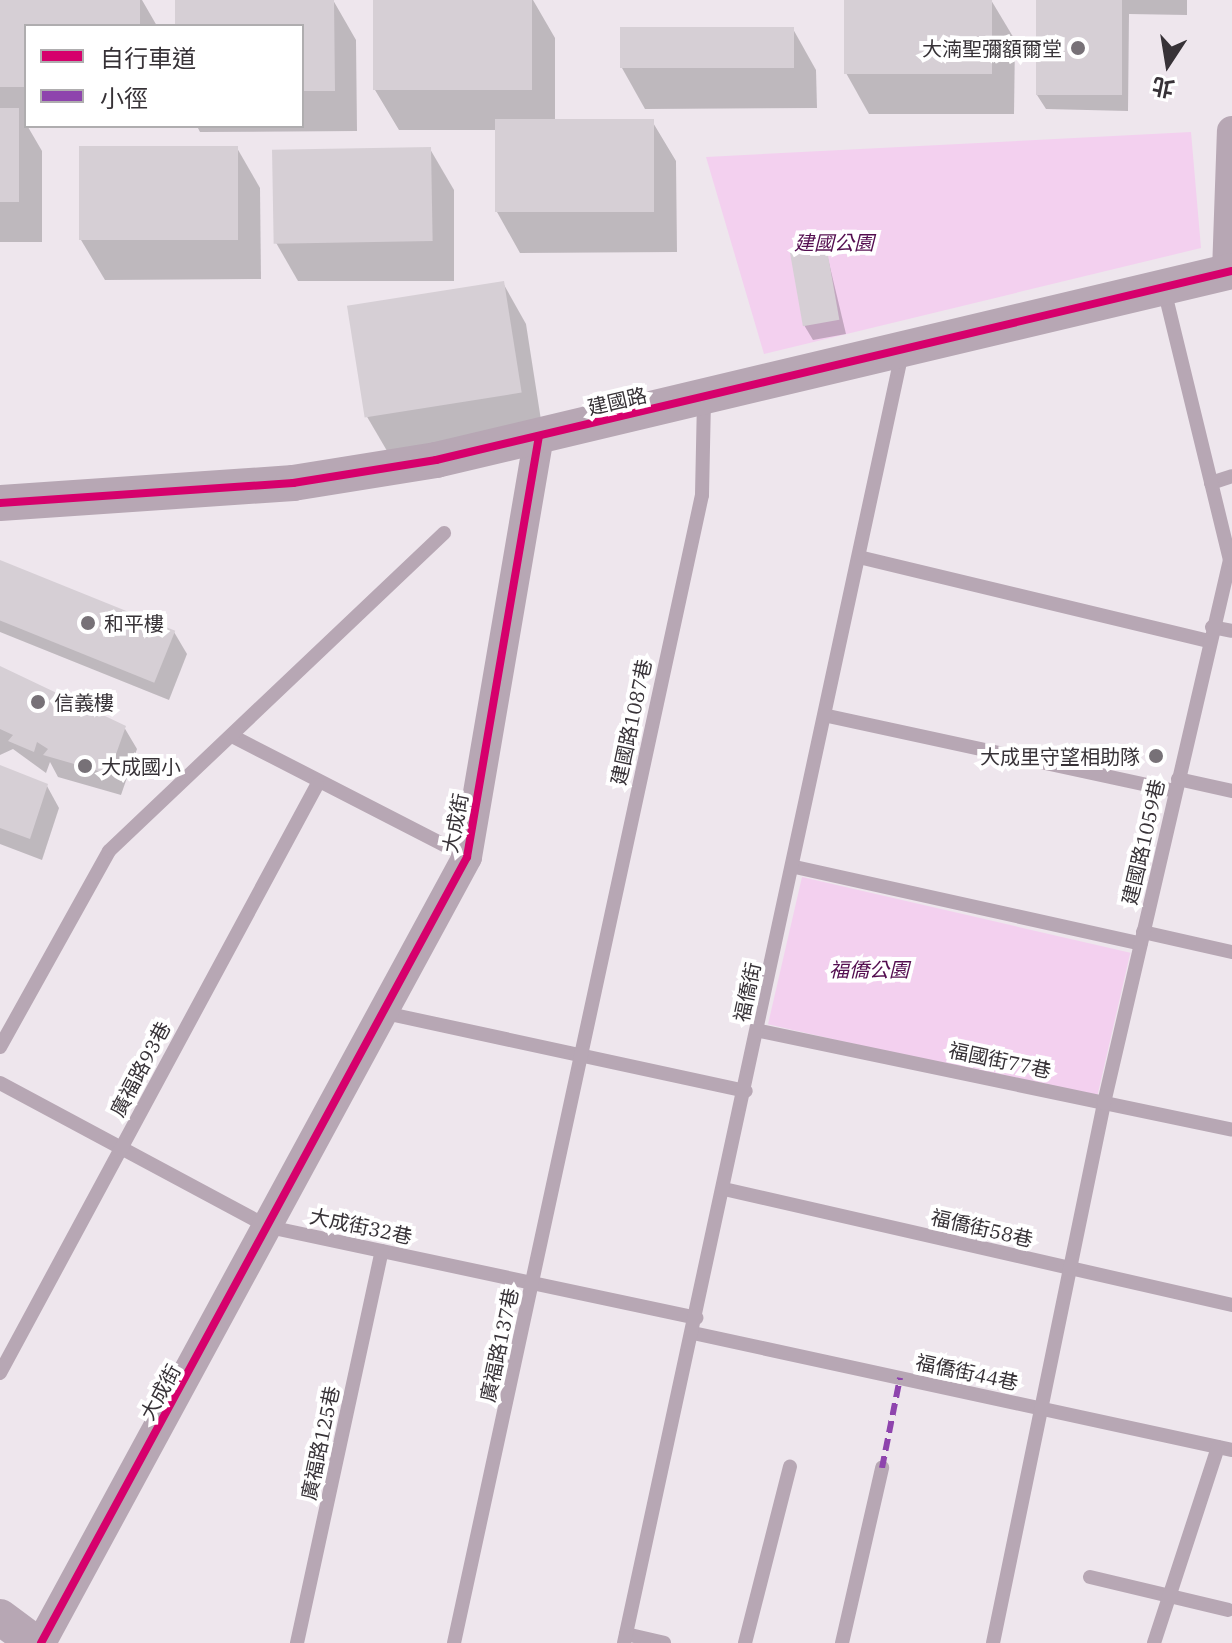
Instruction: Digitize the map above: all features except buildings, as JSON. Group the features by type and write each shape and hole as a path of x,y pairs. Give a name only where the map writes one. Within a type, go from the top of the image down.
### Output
{"street":[{"path":"1230,272 1232,131"},
{"name":"建國路","path":"0,503 293,483 539,436 1230,272"},
{"name":"大成街","path":"41,1643 467,857 539,436"},
{"path":"0,1617 35,1643"}],"lane":[{"name":"建國路1059巷","path":"993,1643 1046,1409 1104,1103 1230,560 1163,287"},
{"name":"福僑街","path":"625,1639 863,558 902,349"},
{"name":"建國路1087巷","path":"580,1055 702,495 704,396"},
{"path":"1211,483 1232,476"},
{"path":"0,1047 109,851 234,737 444,533"},
{"path":"863,558 1211,634 1232,631"},
{"path":"828,716 1176,785 1232,791"},
{"path":"234,737 317,785 467,857"},
{"name":"廣福路93巷","path":"0,1373 317,785"},
{"path":"795,867 1142,938 1232,952"},
{"path":"385,1013 746,1091"},
{"name":"福國街77巷","path":"760,1031 1232,1130"},
{"name":"廣福路137巷","path":"454,1643 580,1055"},
{"name":"大成街32巷","path":"0,1083 269,1227 533,1283 694,1326"},
{"name":"福僑街58巷","path":"724,1189 1232,1305"},
{"name":"廣福路125巷","path":"297,1643 382,1251"},
{"name":"福僑街44巷","path":"694,1326 1225,1448"},
{"path":"1154,1643 1225,1448"},
{"path":"745,1643 790,1467"},
{"path":"842,1643 882,1468"},
{"path":"1090,1577 1228,1610"},
{"path":"625,1639 664,1643"}],"green space":[{"name":"建國公園","path":"1191,132 1201,248 764,354 706,157"},
{"name":"福僑公園","path":"802,877 1130,953 1096,1100 768,1024"}],"marked path":[{"path":"882,1468 900,1378"}],"cycle path":[{"path":"0,503 293,483 436,460 1232,271"},
{"path":"41,1643 467,857 539,436"}],"place":[{"name":"大湳聖彌額爾堂","path":"1078,48"},
{"name":"和平樓","path":"88,623"},
{"name":"信義樓","path":"38,702"},
{"name":"大成里守望相助隊","path":"1156,756"},
{"name":"大成國小","path":"85,766"}]}
